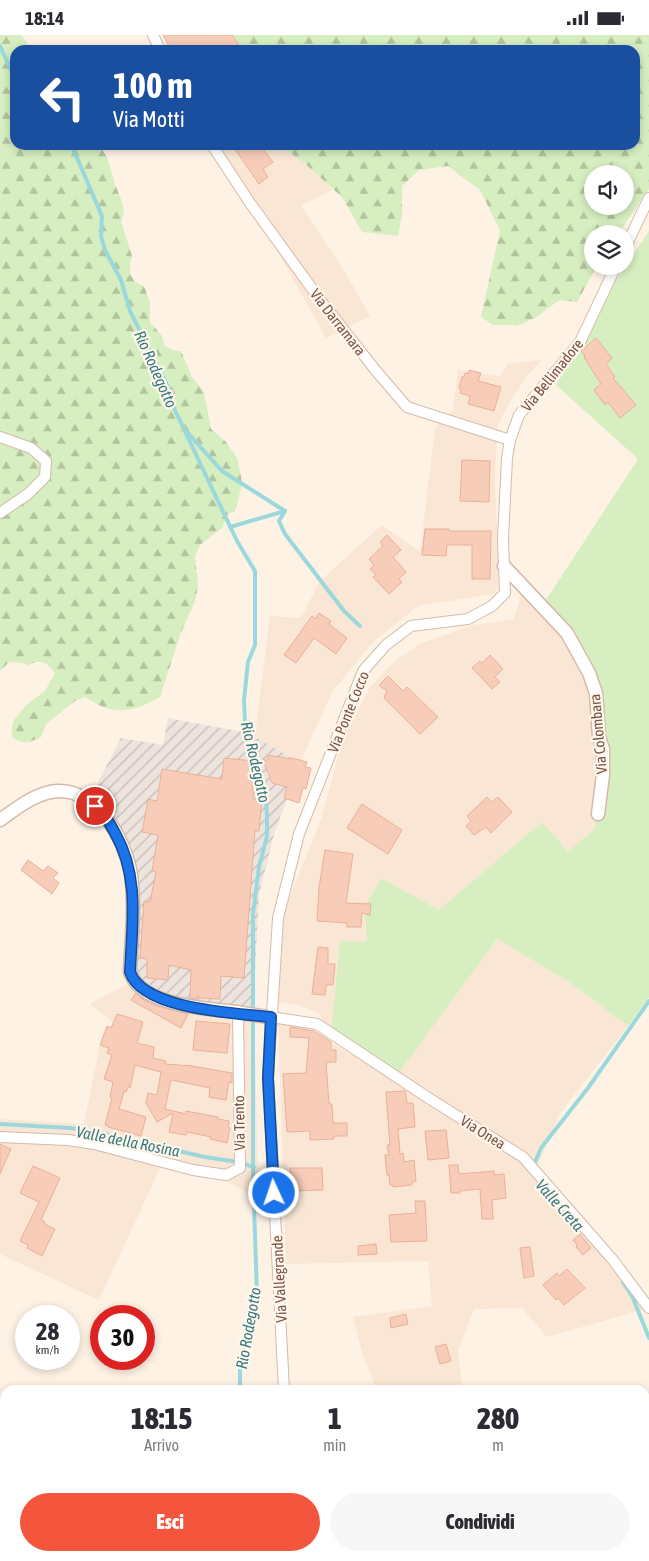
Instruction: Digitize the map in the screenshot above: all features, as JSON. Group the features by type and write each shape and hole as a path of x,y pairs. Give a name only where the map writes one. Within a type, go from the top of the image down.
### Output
{"street":[{"name":"Via Darramara","path":"215,150 250,203 321,301 407,407 510,440"},
{"path":"634,230 648,203"},
{"name":"Via Bellimadore","path":"507,459 510,440 519,415 580,342 612,275"},
{"path":"0,437 31,448 46,461 46,477 28,494 0,513"},
{"name":"Via Ponte Cocco","path":"266,1017 278,918 299,834 363,671 386,645 412,626 468,619 492,606 505,593 503,539 507,459"},
{"name":"Via Colombara","path":"504,566 567,633 589,673 596,693 599,737 603,749 603,775 598,814"},
{"path":"0,820 25,802 40,795 58,791 74,793 86,798 104,813 120,842 130,870 133,920 130,972 133,980 138,986 156,996 179,1005 266,1017"},
{"name":"Via Trento","path":"0,1137 68,1139 193,1170 226,1175 240,1168 241,1013"},
{"name":"Via Onea","path":"266,1017 317,1024 430,1099 523,1157 613,1260 649,1309"},
{"name":"Via Vallegrande","path":"266,1017 284,1385"}],"shaded area":[{"path":"221,150 286,150 303,162 333,190 301,205 345,272 370,316 326,338"},
{"path":"542,360 526,377 505,410 497,428 495,482 497,527 501,549 499,554 498,587 493,594 418,606 374,641 332,692 300,763 255,736 270,616 301,618 320,581 382,525 420,552 435,429 453,410 458,370 500,376 508,364"},
{"path":"520,581 581,662 598,736 595,829 568,853 542,822 439,910 381,878 364,908 367,942 340,941 331,1032 319,1014 299,1005 276,1001 278,939 288,902 321,819 343,739 370,687 395,661 422,643 473,625 514,619 522,593"},
{"path":"168,718 249,733 300,763 274,834 259,895 254,1014 189,1012 133,981 135,899 112,827 103,827 105,804 92,794 121,738 163,745"},
{"path":"497,939 571,983 628,1026 560,1113 537,1167 628,1270 645,1309 547,1337 522,1308 474,1309 458,1351 462,1385 375,1385 363,1356 353,1317 432,1306 428,1261 286,1264 278,1019 310,1030 350,1054 398,1074"},
{"path":"133,981 254,1014 260,1200 210,1172 163,1162 99,1300 0,1254 0,1119 84,1124 100,1045 113,1022 90,1004"}],"green space":[{"path":"0,35 21,35 29,45 10,45 10,150 102,150 107,157 122,202 124,212 121,221 132,256 130,274 135,282 144,286 150,303 150,322 162,336 164,345 172,350 181,351 192,377 204,392 211,429 226,442 237,458 242,485 235,511 228,514 222,528 200,545 195,556 198,586 195,601 180,635 160,697 142,706 117,710 101,706 85,697 75,701 46,724 41,737 26,742 12,737 14,720 26,705 45,691 55,673 43,662 28,665 9,662 0,671"},
{"path":"225,35 649,35 649,189 634,211 634,165 584,165 584,215 631,215 624,225 584,225 584,275 592,275 577,302 560,300 535,318 519,325 493,325 481,317 500,230 480,190 448,166 419,170 402,186 402,215 398,236 362,232 342,197 303,162 286,150 640,150 640,45 229,45"},
{"path":"649,231 649,997 628,1026 571,983 497,939 398,1074 331,1032 340,941 367,942 364,908 381,878 439,910 542,822 568,852 595,829 598,736 581,662 544,603 638,459 556,385 620,275 634,275 634,254"}],"building":[{"path":"163,35 232,35 239,45 168,45"},
{"path":"235,150 264,150 273,162 263,169 268,177 259,184"},
{"path":"596,338 612,358 606,364 615,377 613,378 636,405 620,418 608,402 605,405 594,390 601,384 581,351"},
{"path":"469,370 481,373 478,381 501,387 494,411 468,404 470,396 460,393 461,389 459,388 462,377 464,377 465,373 468,374"},
{"path":"462,460 490,461 489,502 460,501"},
{"path":"425,529 491,531 490,579 472,579 472,545 447,545 446,556 422,555"},
{"path":"387,535 401,550 393,557 406,572 399,579 402,582 389,594 373,577 376,575 370,569 374,565 369,559 383,546 380,542"},
{"path":"319,613 331,621 329,624 347,638 336,654 314,638 296,663 284,655 312,616 315,619"},
{"path":"490,655 503,669 495,677 500,682 492,689 472,668 480,661 482,663"},
{"path":"388,676 403,691 407,687 438,717 420,734 384,698 387,691 379,685"},
{"path":"268,755 307,762 305,767 311,768 306,789 303,788 299,803 284,798 287,787 272,783 263,760 268,760"},
{"path":"224,758 255,761 252,785 254,799 262,800 259,831 255,831 244,978 221,976 220,999 198,998 198,995 196,999 190,998 191,970 169,965 168,980 147,978 147,959 140,958 144,901 150,902 156,872 152,871 158,835 142,832 148,799 157,801 162,769 222,779"},
{"path":"487,797 492,802 498,797 512,812 491,833 486,827 474,835 466,826 471,821 467,816"},
{"path":"362,804 402,830 388,854 347,828"},
{"path":"325,850 353,854 346,903 371,904 370,915 362,913 361,927 347,927 347,923 317,921 319,888"},
{"path":"28,860 43,871 48,866 58,873 53,878 59,883 52,894 21,870"},
{"path":"318,947 328,948 328,964 335,964 333,985 326,985 325,995 312,994"},
{"path":"136,993 144,1000 158,1006 188,1014 181,1028 131,1000"},
{"path":"117,1014 143,1022 137,1043 154,1047 153,1058 166,1061 165,1064 192,1066 232,1073 232,1083 229,1082 226,1100 209,1097 210,1088 171,1080 165,1109 186,1114 186,1111 218,1117 218,1119 229,1121 228,1127 230,1128 227,1143 210,1139 211,1137 187,1132 186,1135 169,1132 173,1113 157,1122 146,1103 148,1093 157,1095 161,1072 135,1065 130,1088 128,1087 126,1092 124,1091 119,1109 146,1117 141,1136 105,1125 112,1098 110,1097 113,1082 104,1079 112,1055 107,1053 109,1048 100,1045 107,1026 111,1028"},
{"path":"196,1021 230,1024 227,1053 193,1050"},
{"path":"290,1027 314,1031 331,1042 331,1050 336,1050 336,1062 326,1062 329,1104 332,1104 333,1123 347,1123 347,1136 334,1136 334,1139 310,1140 310,1131 287,1132 283,1074 306,1073 309,1038 290,1037"},
{"path":"405,1091 407,1103 413,1103 415,1127 398,1129 400,1154 403,1153 404,1162 414,1160 416,1181 412,1182 412,1185 393,1187 393,1185 390,1185 389,1175 387,1175 385,1155 389,1155 387,1145 390,1145 386,1092"},
{"path":"446,1130 449,1158 428,1160 425,1131"},
{"path":"0,1144 11,1149 0,1174"},
{"path":"449,1165 458,1165 459,1174 494,1171 494,1175 504,1174 506,1198 492,1200 493,1219 482,1219 480,1189 451,1193"},
{"path":"33,1166 60,1178 41,1220 45,1222 44,1224 55,1229 42,1256 27,1248 28,1245 20,1241 39,1202 20,1193"},
{"path":"290,1168 322,1168 323,1190 290,1191"},
{"path":"415,1201 425,1201 427,1241 391,1242 389,1215 416,1213"},
{"path":"580,1234 591,1248 583,1255 573,1240"},
{"path":"376,1244 377,1254 358,1255 358,1246"},
{"path":"530,1247 534,1276 524,1278 520,1248"},
{"path":"567,1269 585,1288 564,1305 558,1298 556,1300 543,1285 557,1273 559,1276"},
{"path":"406,1314 408,1324 391,1328 390,1318"},
{"path":"446,1344 451,1361 440,1364 435,1347"}],"waterway":[{"name":"Rio Rodegotto","path":"0,46 10,68"},
{"name":"Rio Rodegotto","path":"73,150 102,216 101,236 105,250 121,280 130,311 170,391 172,404 237,541 255,571 255,645 248,662 244,700 245,723 253,766 265,789 267,836 259,867 253,914 253,1177 257,1295 240,1368 240,1385"},
{"path":"187,432 222,471 285,511"},
{"path":"285,511 279,521 285,534 344,611 360,626"},
{"path":"230,527 285,511"},
{"name":"Valle Creta","path":"533,1167 541,1148 588,1088 649,1001"},
{"name":"Valle della Rosina","path":"0,1124 70,1128 100,1133 254,1167"},
{"name":"Valle Creta","path":"623,1282 633,1298 649,1338"}],"route":[{"path":"95,806 104,813 120,842 130,870 133,920 130,972 138,986 156,996 179,1005 271,1017 268,1078 274,1193"}]}
